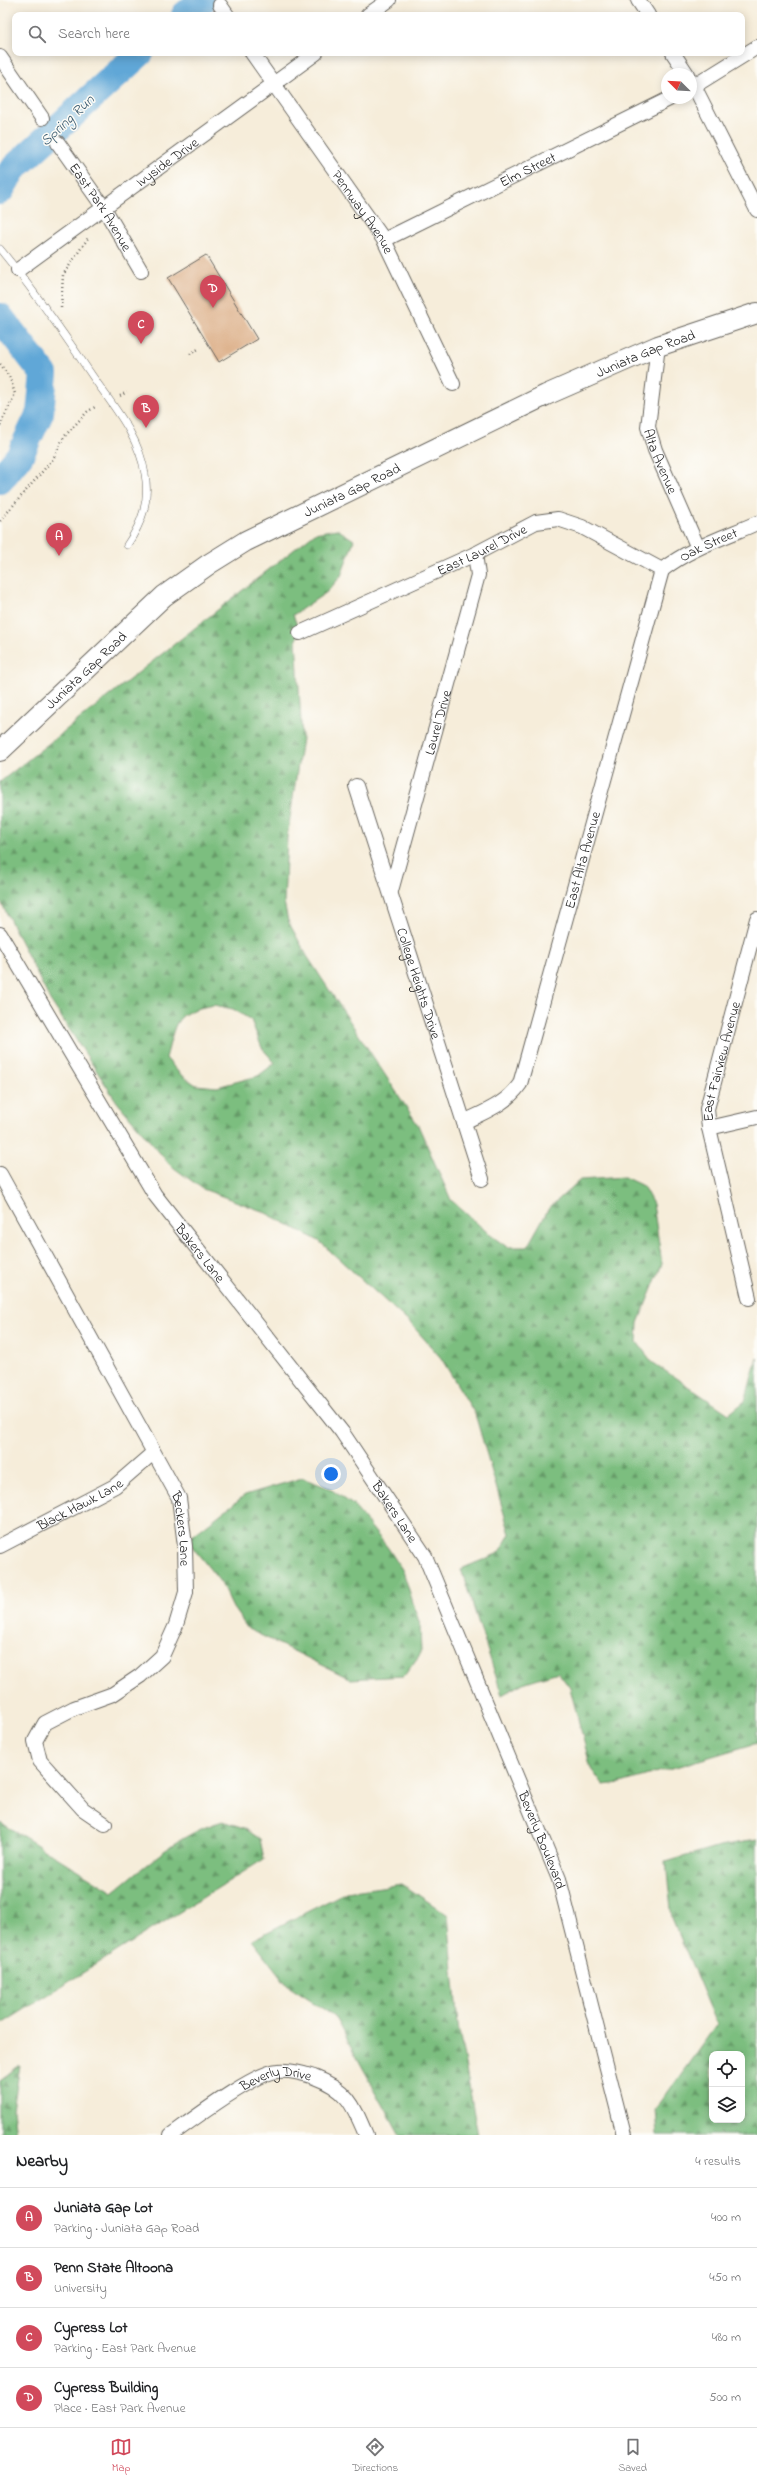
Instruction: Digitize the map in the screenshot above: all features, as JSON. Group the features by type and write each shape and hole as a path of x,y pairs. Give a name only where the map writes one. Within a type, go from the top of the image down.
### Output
{"main road":[{"name":"Juniata Gap Road","path":"0,751 164,596 209,564 286,520 546,395 658,346 757,313"}],"street":[{"path":"372,12 389,0"},
{"path":"638,0 646,12"},
{"path":"745,54 757,47"},
{"name":"Pennway Avenue","path":"254,56 384,240 453,384"},
{"name":"Ivyside Drive","path":"18,270 312,56"},
{"path":"675,56 683,68"},
{"path":"697,82 742,56"},
{"path":"0,57 42,118"},
{"path":"697,95 757,210"},
{"name":"Elm Street","path":"384,240 661,103"},
{"name":"East Park Avenue","path":"58,143 104,208 141,271"},
{"name":"Alta Avenue","path":"658,346 648,427 655,450 698,548"},
{"name":"East Laurel Drive","path":"300,632 475,554 536,522 558,519 582,527 662,570"},
{"name":"Oak Street","path":"662,570 675,560 698,548 757,523"},
{"name":"Laurel Drive","path":"391,891 478,575 475,554"},
{"name":"East Alta Avenue","path":"464,1122 500,1105 512,1096 520,1084 662,570"},
{"name":"College Heights Drive","path":"356,786 391,891 482,1179"},
{"name":"East Fairview Avenue","path":"749,1298 708,1128 707,1109 757,919"},
{"name":"Bakers Lane","path":"0,934 155,1195 342,1432 425,1556"},
{"path":"708,1128 757,1117"},
{"name":"Beckers Lane","path":"0,1174 179,1498 185,1546 186,1592 176,1625 162,1656 140,1676 114,1694 74,1708 45,1723 35,1741 40,1761 83,1809 105,1824"},
{"name":"Black Hawk Lane","path":"0,1546 114,1486 153,1453"},
{"name":"Beverly Boulevard","path":"425,1556 559,1879 624,2135"},
{"name":"Beverly Drive","path":"171,2135 247,2083 276,2071 303,2073 333,2084 354,2106 366,2135"}],"lane":[{"path":"0,249 18,270 46,309 136,441 146,474 147,491 145,510 138,528 128,545"}],"path":[{"path":"61,308 63,275 91,234"},
{"path":"190,354 200,348"},
{"path":"0,364 10,378 15,394 0,426"},
{"path":"119,396 127,392"},
{"path":"1,518 53,460 64,437 87,412 95,407"}],"green space":[{"path":"337,529 354,540 341,576 327,592 293,615 300,633 296,639 302,738 287,838 284,902 288,921 307,956 418,1125 451,1200 489,1234 507,1247 527,1247 549,1208 580,1180 624,1177 643,1186 653,1204 662,1264 638,1323 637,1342 652,1362 729,1414 745,1401 757,1358 757,1743 621,1783 603,1785 591,1769 570,1688 558,1672 523,1683 502,1695 461,1569 499,1553 510,1534 475,1414 441,1358 411,1324 319,1241 262,1211 203,1189 170,1165 117,1102 50,1000 0,900 0,782 315,533","holes":["214,1005 233,1009 251,1020 262,1048 275,1063 258,1076 217,1087 196,1085 180,1074 166,1058 175,1027 183,1015 191,1011"]},
{"path":"302,1478 329,1488 353,1505 388,1548 403,1571 420,1625 421,1653 404,1676 351,1679 248,1629 233,1608 221,1583 187,1540 245,1495"},
{"path":"223,1821 244,1828 260,1839 264,1859 0,2025 0,1822 113,1892 165,1850 207,1826"},
{"path":"757,1840 757,2135 657,2135 655,2110 717,2024 672,1918 666,1862 720,1846"},
{"path":"402,1884 448,1915 458,2025 478,2135 400,2135 334,2016 288,1986 252,1940 346,1892"},
{"path":"20,2065 13,2110 16,2135 0,2135 0,2080"}],"building":[{"path":"206,255 257,339 219,362 168,278"}],"waterway":[{"name":"Spring Run","path":"189,12 203,0"},
{"name":"Spring Run","path":"0,191 13,169 137,56"},
{"name":"Spring Run","path":"0,317 44,374 40,413 20,455 0,480"}],"place":[{"name":"Cypress Building","path":"213,308"},
{"name":"Cypress Lot","path":"141,344"},
{"name":"Penn State Altoona","path":"146,428"},
{"name":"Juniata Gap Lot","path":"59,556"}]}
